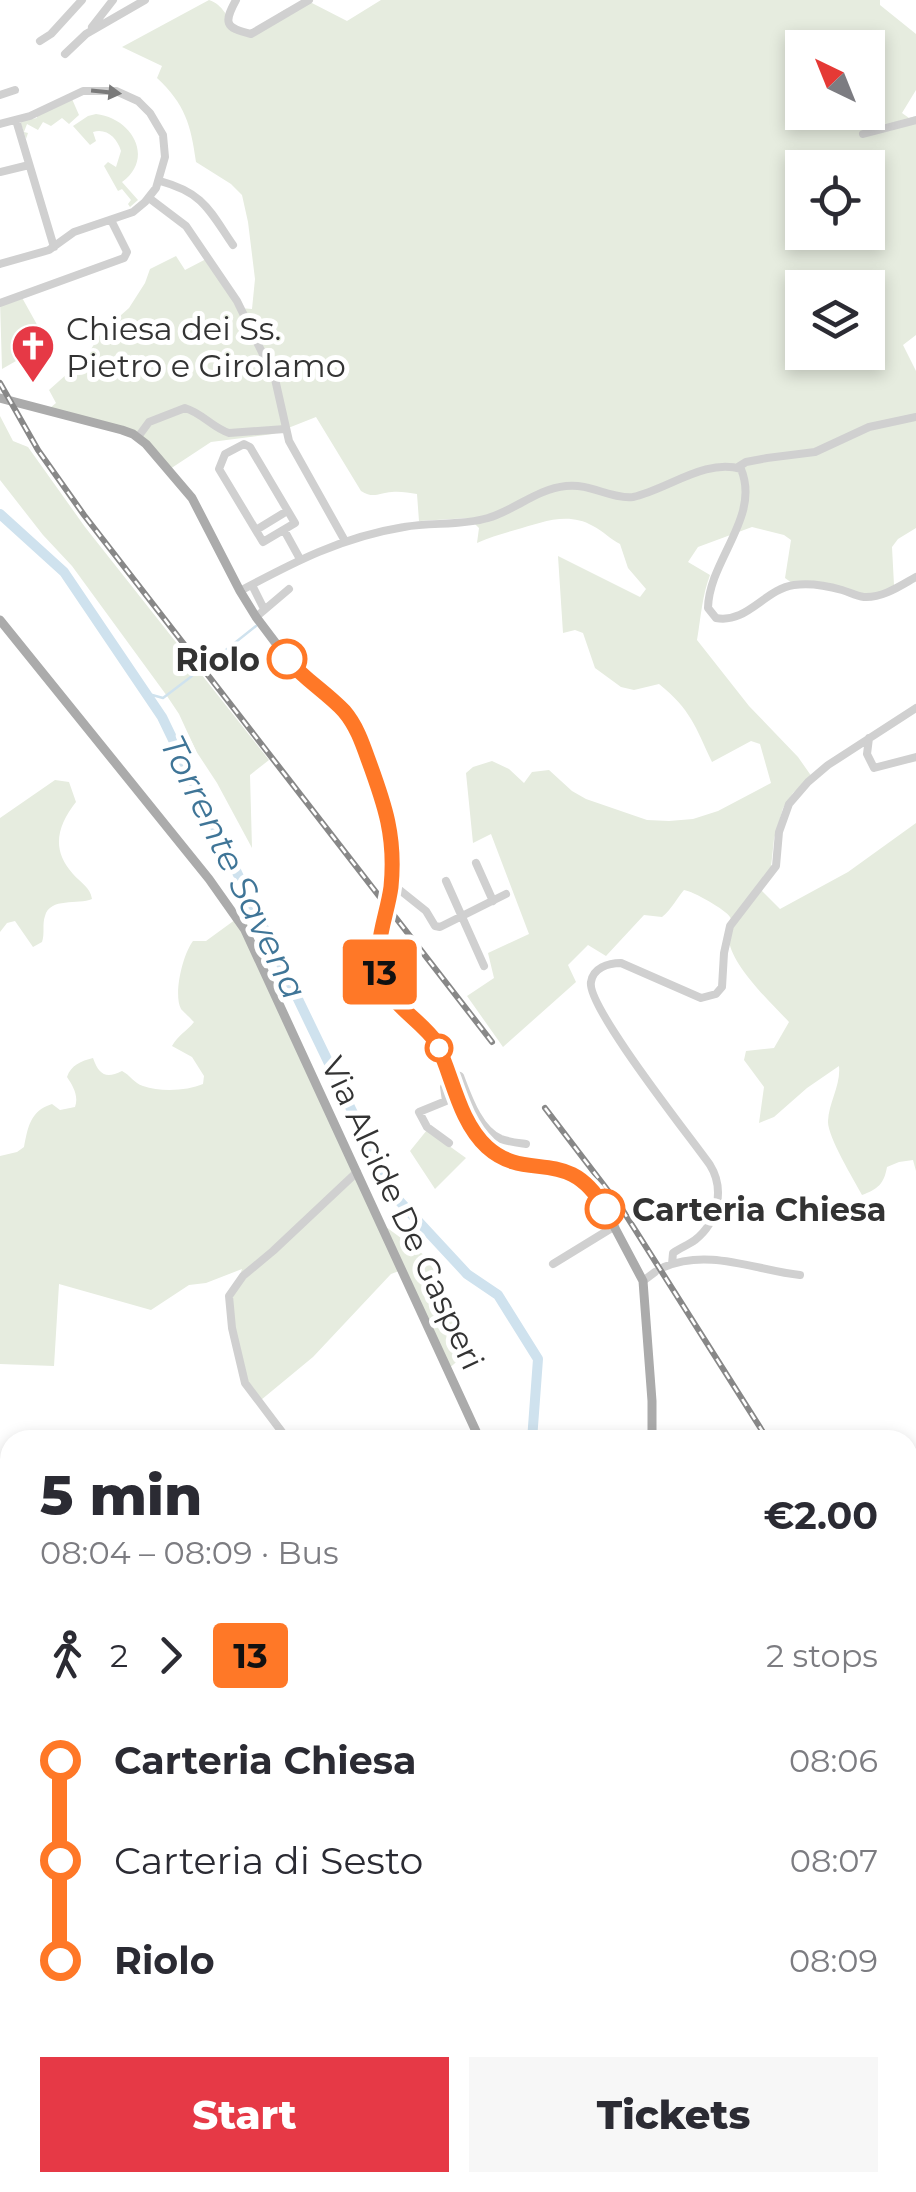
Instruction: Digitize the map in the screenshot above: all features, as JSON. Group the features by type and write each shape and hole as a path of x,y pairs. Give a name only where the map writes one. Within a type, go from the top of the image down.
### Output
{"main road":[{"path":"0,398 138,437 192,498 256,617 296,670 341,709 354,726 388,812 391,835 391,883 380,936 381,974 396,1002 436,1042 468,1121 490,1149 507,1160 575,1175 594,1191 615,1226 643,1281 655,1430"},
{"name":"Via Alcide De Gasperi","path":"0,620 231,908 260,962 475,1430"}],"street":[{"path":"40,40 51,34 82,0"},
{"path":"66,54 113,0"},
{"path":"86,34 144,0"},
{"path":"236,0 228,22 232,28 250,34 309,0"},
{"path":"0,124 40,112 84,91 108,89 144,107 156,120 163,135 165,157 160,181 133,212 74,232 54,247 0,264"},
{"path":"0,95 15,90"},
{"path":"16,120 54,247"},
{"path":"863,134 916,120"},
{"path":"0,172 29,165"},
{"path":"160,181 180,186 196,196 233,245"},
{"path":"149,198 186,226 237,301 275,379 288,441 345,541"},
{"path":"0,303 124,258 126,246 111,220"},
{"path":"138,437 150,422 185,408 229,433 285,429"},
{"path":"738,467 746,462 815,452 869,427 916,417"},
{"path":"244,444 250,447 295,523 284,530 263,542 219,469 225,454 244,444"},
{"path":"240,592 300,558 345,541 404,527 477,521 557,488 586,486 624,498 634,497 726,466 744,472 746,499 710,592 708,608 716,618 740,615 781,588 794,585 868,596 881,595 916,577"},
{"path":"256,530 287,511"},
{"path":"284,530 300,558"},
{"path":"252,584 264,608"},
{"path":"256,617 289,589"},
{"path":"664,1268 673,1252 695,1240 710,1222 718,1200 718,1179 596,1003 591,979 600,968 621,963 702,998 716,994 722,987 730,926 776,866 780,832 789,804 828,764 916,708"},
{"path":"869,738 867,754 874,768 916,757"},
{"path":"476,863 493,901"},
{"path":"446,881 484,966"},
{"path":"391,883 440,927 506,894"},
{"path":"449,1143 426,1127 418,1112 446,1101 444,1087 450,1075 456,1073 476,1113 498,1138 526,1144"},
{"path":"280,1430 245,1383 238,1364 229,1296 243,1276 274,1252 357,1172"},
{"path":"553,1264 615,1226"},
{"path":"643,1281 664,1268 722,1260 800,1275"}],"shaded area":[{"path":"209,0 237,27 251,31 286,9 308,1 347,21 381,0 880,0 880,5 916,34 916,90 902,113 909,118 916,116 916,335 903,345 916,371 916,528 892,547 894,585 866,596 792,583 785,578 791,540 752,527 698,547 688,562 710,575 697,640 812,777 783,808 771,867 758,887 780,909 848,872 916,823 916,1171 913,1160 887,1167 879,1185 862,1195 829,1128 839,1066 774,1117 759,1123 764,1087 744,1060 746,1051 774,1048 789,1022 738,962 729,941 730,917 688,891 684,890 662,917 644,915 606,956 588,945 568,965 576,982 503,1047 467,996 494,978 488,953 529,934 491,834 473,843 466,773 473,767 492,761 509,769 524,783 532,772 549,770 586,799 647,820 693,819 718,811 771,783 760,744 751,741 712,762 696,728 670,693 659,684 634,690 621,687 595,668 583,633 563,633 558,556 640,597 646,589 628,568 620,544 574,519 544,522 477,543 479,528 469,518 419,521 417,494 373,495 361,491 316,417 273,434 211,442 170,469 143,441 50,408 56,403 49,390 86,357 102,332 129,308 150,269 176,256 185,270 208,258 240,308 252,309 255,279 242,195 196,162 185,116 157,78 162,66 122,47"},
{"path":"72,99 79,115 69,124 62,118 51,126 43,122 38,130 27,124 26,139 20,121 37,118"},
{"path":"96,114 120,123 135,141 137,162 122,182 138,200 130,207 131,200 122,189 118,191 104,166 108,162 116,167 121,151 117,142 111,135 98,131 93,132 96,141 90,145 73,126"},
{"path":"20,294 45,339 44,345 2,369 0,301"},
{"path":"0,416 13,441 28,447 85,527 269,760 250,775 252,848 167,696 72,566 0,480"},
{"path":"55,780 69,782 76,802 64,820 59,847 66,865 92,899 52,906 45,916 42,942 33,947 15,921 7,923 0,932 0,818"},
{"path":"243,914 382,1224 424,1255 438,1276 468,1352 447,1370 399,1271 391,1274 313,1357 261,1400 242,1375 228,1308 242,1269 189,1285 151,1310 59,1284 54,1366 0,1364 0,1156 24,1147 31,1121 45,1107 75,1107 76,1095 67,1077 84,1061 93,1058 104,1074 122,1071 150,1088 181,1089 203,1084 204,1076 192,1057 172,1046 194,1022 181,1009 180,974 193,941 206,941"},
{"path":"427,1130 466,1158 435,1189 410,1151"}],"waterway":[{"name":"Torrente Savena","path":"0,514 64,572 162,717 391,1192 467,1274 498,1295 538,1359 533,1430"},
{"path":"207,665 256,626"},
{"path":"145,693 163,698 192,676"}],"railway":[{"path":"0,383 38,450 84,515 492,1042"},
{"path":"545,1108 622,1209 762,1430"}],"bus line":[{"name":"13","path":"287,659 354,726 388,812 391,883 379,962 390,994 436,1042 462,1108 483,1144 507,1160 575,1175 588,1184 605,1209"}],"place":[{"name":"Chiesa dei Ss. Pietro e Girolamo","path":"33,384"},
{"name":"Riolo","path":"287,659"},
{"name":"Carteria Chiesa","path":"605,1209"}]}
